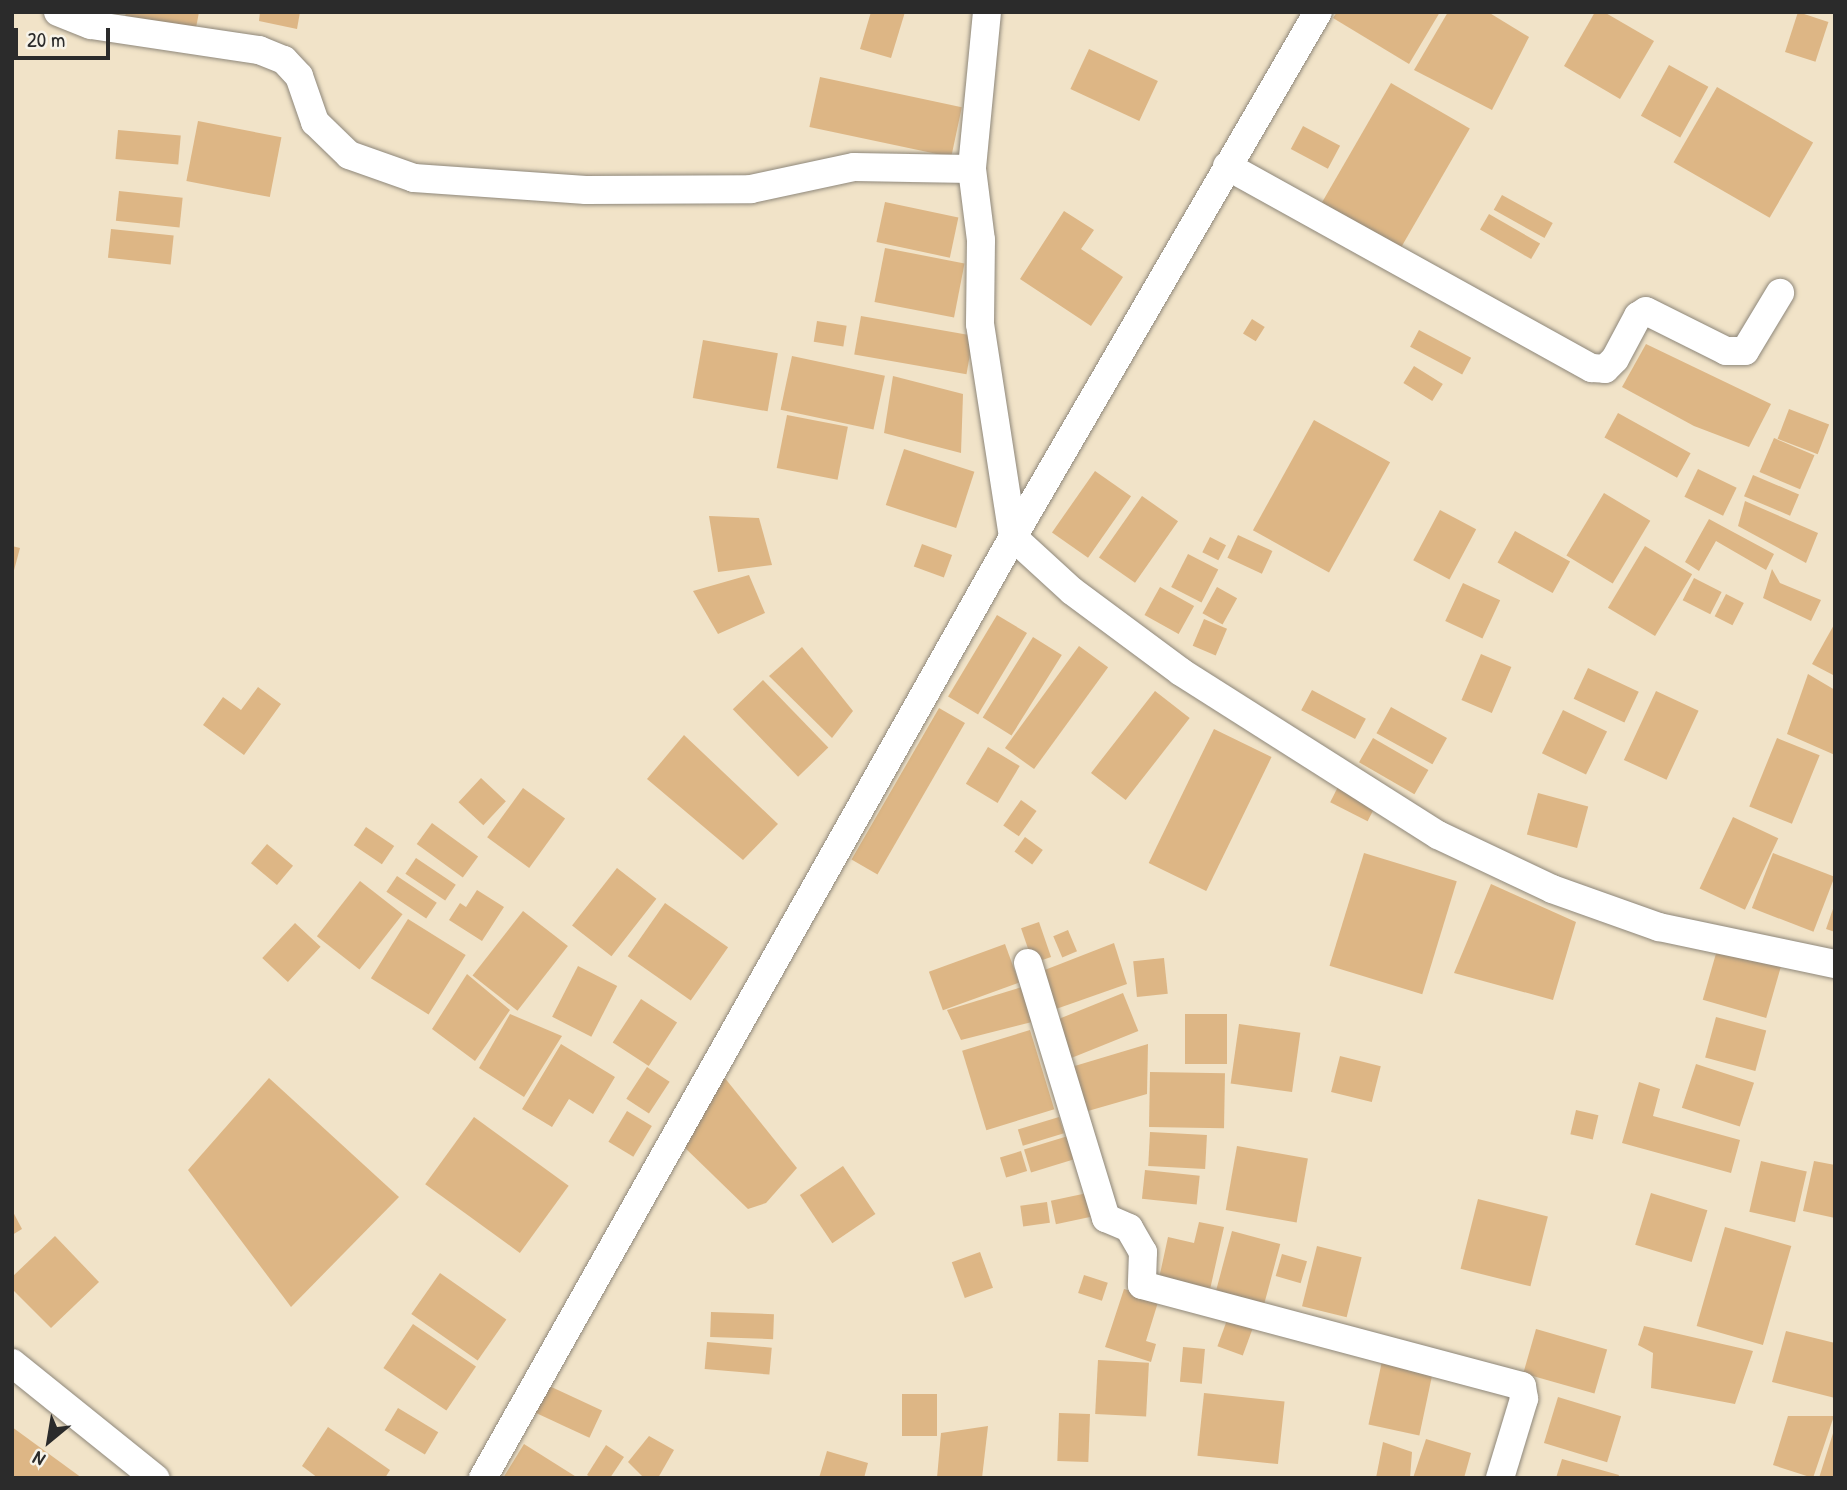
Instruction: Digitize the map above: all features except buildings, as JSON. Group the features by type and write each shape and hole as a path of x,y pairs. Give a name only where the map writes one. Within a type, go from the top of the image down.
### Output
{"street":[{"path":"58,12 91,25 259,50 284,60 299,76 315,122 349,155 414,178 586,190 751,189 854,167 972,169"},
{"path":"987,12 972,169 981,240 980,324 1013,537 1072,591 1181,672 1438,835 1552,889 1659,927 1835,964"},
{"path":"483,1478 1013,537 1318,12"},
{"path":"1227,166 1592,368 1605,369 1615,359 1638,316 1646,311 1726,351 1745,351 1780,293"},
{"path":"1028,963 1105,1218 1129,1228 1143,1252 1142,1284 1522,1386 1524,1399 1500,1478"},
{"path":"12,1363 155,1478"}]}
